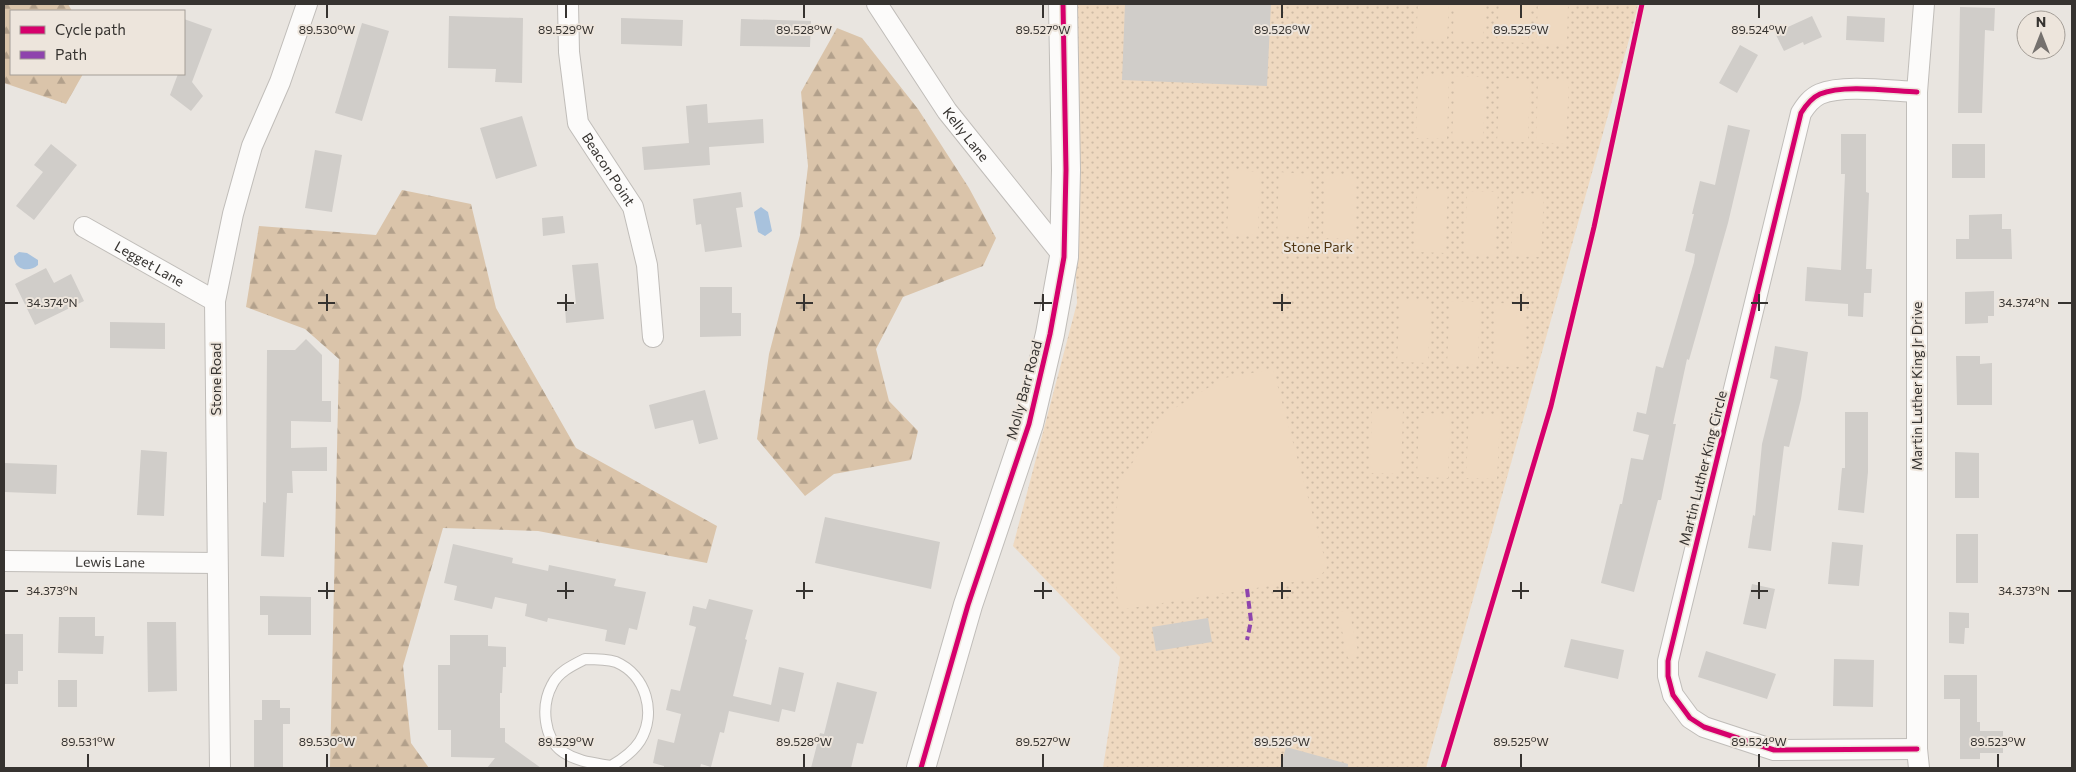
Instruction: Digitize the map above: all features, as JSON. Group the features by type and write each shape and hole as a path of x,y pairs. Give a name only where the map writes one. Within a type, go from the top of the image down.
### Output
{"main road":[{"name":"Molly Barr Road","path":"921,768 968,605 1029,424 1050,334 1064,257 1066,170 1063,4"}],"street":[{"name":"Stone Road","path":"220,768 215,302 233,214 252,146 280,82 308,4"},
{"name":"Beacon Point","path":"568,4 569,52 578,124 633,207 647,265 653,337"},
{"name":"Kelly Lane","path":"876,4 947,111 1064,257"},
{"name":"Martin Luther King Jr Drive","path":"1918,759 1917,92 1924,4"},
{"name":"Martin Luther King Circle","path":"1917,92 1839,89 1820,94 1807,103 1801,113 1668,661 1668,676 1672,694 1690,718 1704,727 1774,759 1918,759"},
{"name":"Legget Lane","path":"84,227 215,302"},
{"name":"Lewis Lane","path":"4,561 217,563"}],"lane":[{"path":"585,659 602,659 615,662 630,670 642,685 648,704 648,721 640,740 626,757 611,767 580,761 562,751 551,738 546,718 546,701 552,684 565,669 585,659"}],"green space":[{"path":"4,4 68,4 71,10 10,10 10,75 82,75 66,104 4,83"},
{"name":"Stone Park","path":"1065,4 1639,4 1426,768 1103,768 1120,657 1013,546 1077,303"},
{"path":"1418,4 1449,4 1447,40 1416,39"},
{"path":"1454,4 1485,4 1483,42 1453,41"},
{"path":"1499,4 1530,4 1528,43 1497,42"},
{"path":"1538,4 1568,4 1567,45 1536,44"},
{"path":"837,28 862,38 918,109 969,188 996,238 983,266 903,297 876,349 889,401 918,431 911,460 834,474 805,496 757,439 769,354 800,235 808,166 801,92"},
{"path":"1418,75 1449,76 1447,139 1416,138"},
{"path":"1455,76 1486,77 1483,141 1452,140"},
{"path":"1500,78 1530,79 1528,142 1497,141"},
{"path":"1538,79 1569,81 1566,144 1536,143"},
{"path":"1230,170 1260,172 1258,235 1227,234"},
{"path":"1279,172 1310,174 1308,237 1277,236"},
{"path":"1325,174 1356,176 1354,239 1323,238"},
{"path":"1417,189 1448,190 1445,253 1415,252"},
{"path":"402,190 471,204 496,308 576,448 717,526 707,563 538,531 443,528 403,666 411,743 429,768 330,768 339,359 305,329 246,307 259,226 376,235"},
{"path":"1467,191 1498,192 1495,255 1465,254"},
{"path":"1513,193 1544,194 1541,257 1511,256"},
{"path":"1400,299 1431,300 1428,363 1397,362"},
{"path":"1450,301 1480,302 1478,365 1447,364"},
{"path":"1496,303 1526,304 1524,367 1493,366"},
{"path":"1273,369 1327,567 1319,578 1119,610 1114,570 1114,524 1120,483 1144,444 1162,416 1224,378"},
{"path":"1372,410 1403,411 1401,474 1370,473"},
{"path":"1419,413 1450,414 1448,478 1417,477"},
{"path":"1469,414 1500,416 1497,479 1466,478"},
{"path":"1349,610 1359,656 1348,658 1338,612"}],"water":[{"path":"761,207 768,212 772,231 765,236 758,232 754,212"},
{"path":"19,252 27,253 38,260 38,265 30,269 19,267 14,256"}],"building":[{"path":"1125,4 1271,4 1267,86 1122,80"},
{"path":"1960,7 1995,8 1994,31 1985,30 1982,113 1958,113"},
{"path":"449,16 523,18 522,83 495,82 496,69 448,68"},
{"path":"1812,16 1822,37 1804,45 1803,42 1784,51 1775,33"},
{"path":"1847,16 1885,18 1884,42 1846,40"},
{"path":"621,18 683,20 682,46 621,44"},
{"path":"185,19 212,29 192,82 203,96 191,111 170,95 178,75 185,75"},
{"path":"741,19 811,21 810,47 740,46"},
{"path":"362,23 389,31 362,121 335,113"},
{"path":"1740,45 1758,55 1737,93 1719,83"},
{"path":"707,104 708,123 763,119 764,143 709,147 710,165 644,170 642,147 689,143 686,106"},
{"path":"522,116 537,166 496,179 480,128"},
{"path":"1728,125 1750,130 1728,223 1689,360 1687,359 1673,424 1676,424 1661,500 1658,500 1634,592 1601,583 1620,504 1622,504 1631,458 1643,460 1649,435 1633,431 1637,412 1646,414 1656,366 1663,368 1694,262 1695,254 1685,251 1700,181 1715,185"},
{"path":"1841,134 1866,134 1866,192 1869,193 1866,269 1872,269 1871,293 1864,293 1863,317 1848,316 1848,304 1805,301 1807,267 1841,270 1845,174 1841,174"},
{"path":"51,144 77,165 34,220 16,206 43,172 34,165"},
{"path":"1952,144 1985,144 1985,178 1952,178"},
{"path":"315,150 342,155 332,212 305,208"},
{"path":"741,192 743,207 736,208 742,247 705,252 701,224 696,225 693,199"},
{"path":"2002,214 2002,229 2011,229 2012,259 1956,259 1956,239 1969,239 1969,215"},
{"path":"563,216 565,233 543,236 542,218"},
{"path":"598,263 604,319 566,323 565,305 576,304 572,265"},
{"path":"46,268 54,283 71,274 84,301 35,325 15,284"},
{"path":"700,287 732,287 732,313 741,313 741,336 700,337"},
{"path":"1994,291 1994,316 1988,316 1988,323 1965,324 1965,292"},
{"path":"110,322 165,323 165,349 110,348"},
{"path":"306,339 322,355 322,401 331,401 331,422 291,421 291,448 327,447 327,471 292,471 293,493 287,493 284,557 261,556 263,502 266,503 267,350 295,350"},
{"path":"1775,346 1808,352 1801,399 1789,447 1784,446 1771,551 1748,548 1753,515 1755,516 1762,444 1778,380 1770,378"},
{"path":"1956,356 1980,356 1980,364 1992,363 1992,405 1957,405"},
{"path":"705,390 718,439 699,444 693,420 655,429 649,405"},
{"path":"1845,412 1868,412 1868,472 1864,513 1838,510 1842,468 1845,468"},
{"path":"141,450 167,452 164,516 137,515"},
{"path":"1955,452 1979,453 1979,498 1955,498"},
{"path":"4,463 57,465 56,494 4,492"},
{"path":"825,517 940,542 931,589 815,563"},
{"path":"1956,534 1978,534 1978,583 1956,583"},
{"path":"1832,542 1863,545 1859,586 1828,584"},
{"path":"453,544 513,558 512,563 548,571 549,565 616,579 614,586 646,592 637,630 629,628 625,645 605,641 607,630 548,618 547,622 525,616 527,604 495,597 492,609 454,600 457,586 444,583"},
{"path":"1752,584 1775,589 1766,629 1743,624"},
{"path":"260,596 311,597 311,635 268,635 268,615 260,615"},
{"path":"709,599 753,610 733,696 771,705 779,667 804,673 795,712 782,709 779,722 729,711 724,733 720,732 711,767 701,764 700,768 664,768 664,766 653,763 658,739 674,743 681,714 666,710 671,689 680,691 696,627 689,625 693,606 706,609"},
{"path":"1949,612 1969,613 1969,628 1965,628 1964,644 1949,643"},
{"path":"59,617 95,617 95,636 104,636 103,654 58,653"},
{"path":"1208,618 1212,642 1156,651 1152,627"},
{"path":"147,622 176,622 177,691 148,692"},
{"path":"4,634 23,634 23,671 18,671 18,684 4,684"},
{"path":"450,635 488,635 488,646 506,647 506,667 503,667 502,693 500,693 500,728 505,728 505,742 541,768 487,768 495,758 451,757 451,730 438,730 438,665 450,665"},
{"path":"1571,639 1624,650 1618,679 1564,667"},
{"path":"1706,651 1776,674 1767,699 1698,677"},
{"path":"1834,659 1874,660 1873,707 1833,706"},
{"path":"1944,675 1977,675 1977,722 1980,722 1980,731 2003,731 2003,753 1980,753 1980,759 1960,759 1960,699 1944,699"},
{"path":"58,680 77,680 77,707 58,707"},
{"path":"837,682 877,692 863,744 857,743 851,768 811,768 820,733 824,734"},
{"path":"262,700 280,700 280,708 290,708 290,724 283,724 283,768 254,768 254,720 262,720"},
{"path":"1286,747 1348,764 1348,768 1280,768"}],"marked path":[{"path":"1247,589 1251,621 1247,640"}],"cycle path":[{"path":"921,768 968,605 1029,424 1050,334 1064,257 1066,170 1063,4"},
{"path":"1443,768 1551,406 1594,227 1642,4"},
{"path":"1917,92 1841,89 1820,94 1801,113 1668,661 1668,676 1673,695 1690,718 1704,727 1774,750 1917,749"}]}
